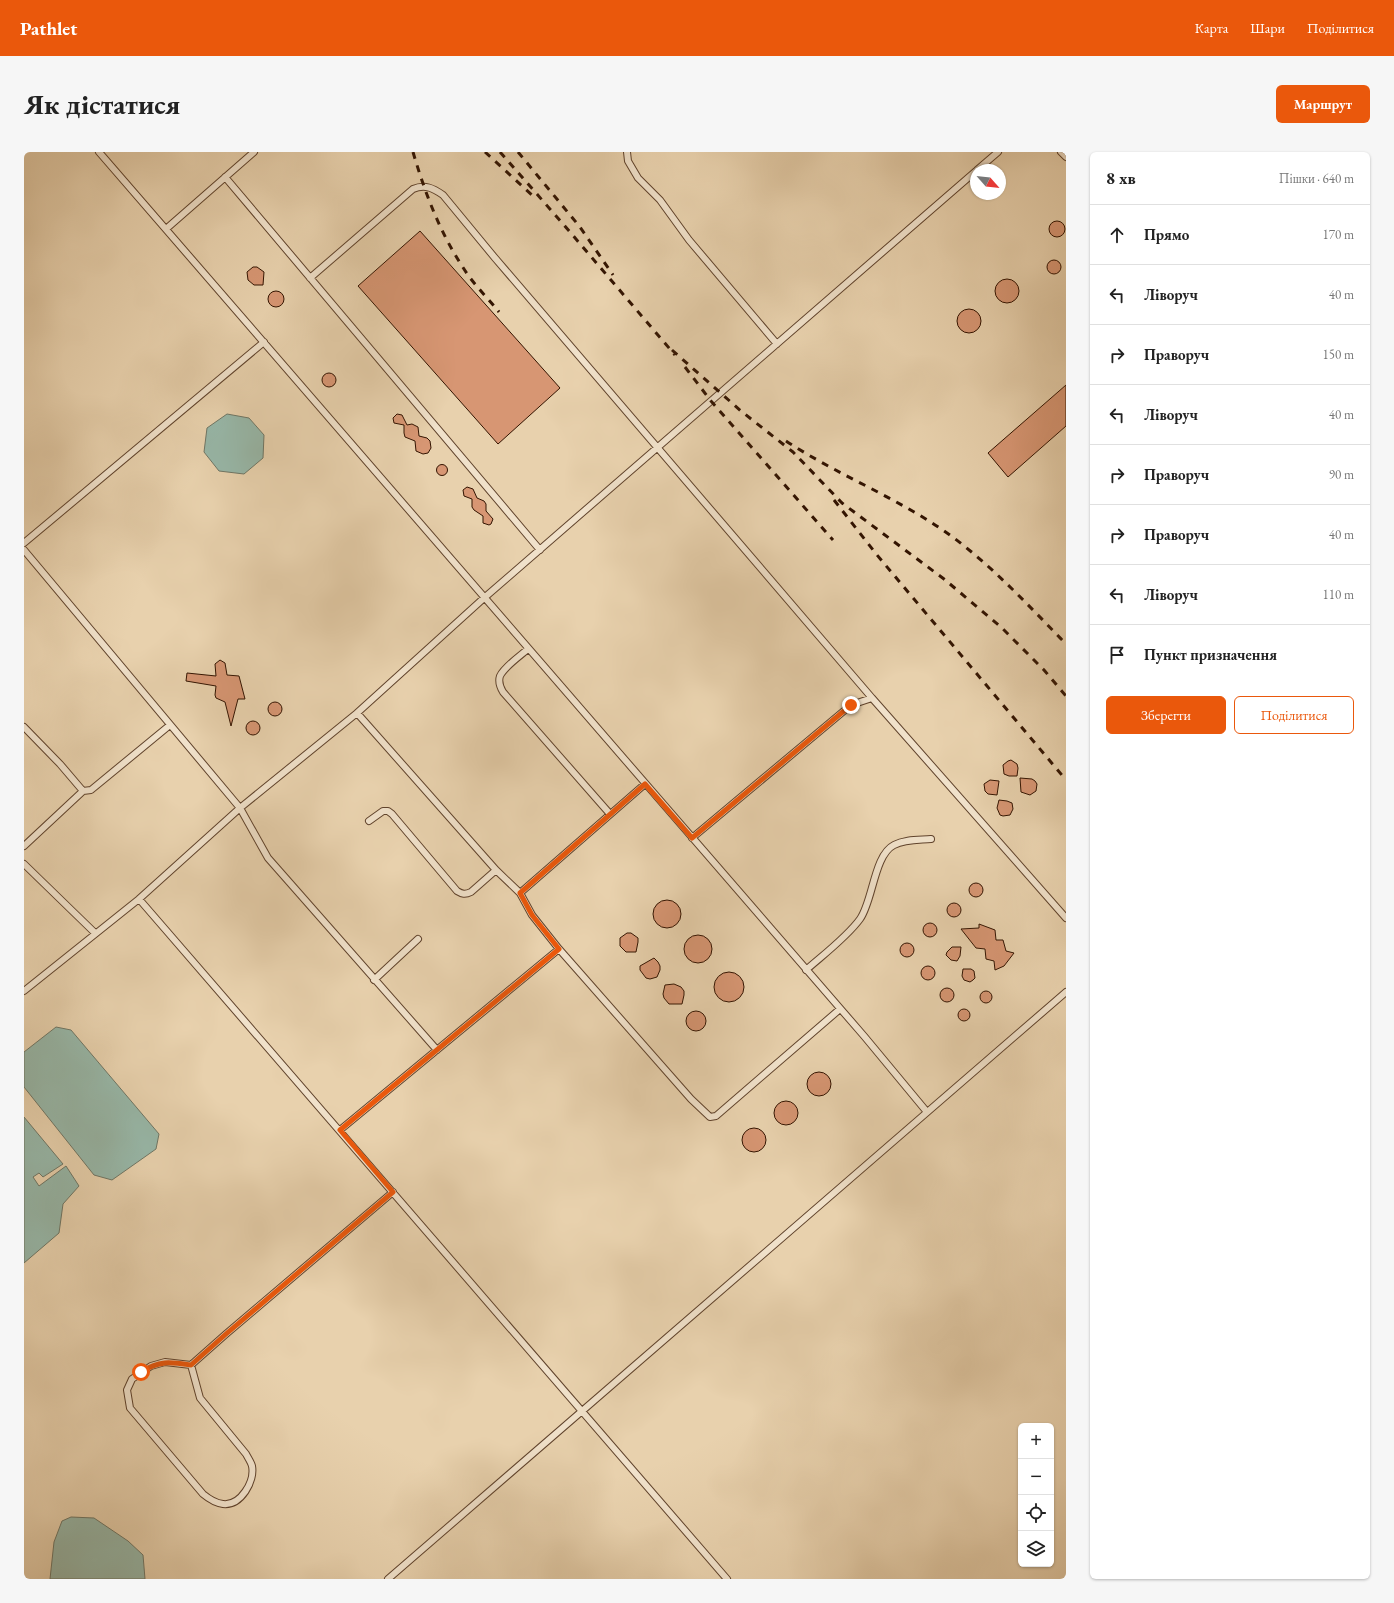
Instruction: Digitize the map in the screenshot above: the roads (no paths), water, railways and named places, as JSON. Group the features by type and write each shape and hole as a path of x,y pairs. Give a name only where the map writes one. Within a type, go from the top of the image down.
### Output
{"lane":[{"path":"99,152 927,1112"},
{"path":"166,229 254,152"},
{"path":"626,152 628,161 638,178 660,200 689,240 777,344"},
{"path":"985,164 998,152"},
{"path":"1061,152 1066,157"},
{"path":"225,177 540,550"},
{"path":"24,991 139,899 240,808 357,713 484,598 970,177"},
{"path":"310,278 413,189 420,186 432,188 443,195 495,258 872,698 1066,918"},
{"path":"24,543 264,342"},
{"path":"24,550 240,808 268,858 437,1050"},
{"path":"528,649 504,670 500,677 499,684 503,692 610,814"},
{"path":"692,838 851,705 872,698"},
{"path":"357,713 496,870 520,893 532,915 559,949 691,1099 710,1118 716,1116 840,1010"},
{"path":"24,846 83,791 90,790 170,725"},
{"path":"24,727 60,764 83,791"},
{"path":"520,893 645,784"},
{"path":"369,821 383,811 388,811 392,814 461,894 471,892 496,870"},
{"path":"806,970 861,919 867,907 881,860 888,850 893,845 906,841 931,838"},
{"path":"24,864 95,933"},
{"path":"139,899 727,1579"},
{"path":"374,980 418,939"},
{"path":"340,1130 559,949"},
{"path":"388,1579 1066,992"},
{"path":"191,1365 200,1398 246,1454 252,1464 251,1480 247,1488 241,1497 231,1503 224,1504 214,1502 203,1494 130,1408 127,1390 132,1379 151,1366 165,1362 191,1365 393,1192"}],"railway":[{"path":"413,152 428,198 440,227 455,255 468,275 499,312"},
{"path":"485,152 532,195"},
{"path":"500,152 675,355"},
{"path":"518,152 580,227 613,275"},
{"path":"672,350 741,411 793,452 842,503 944,579 1001,627 1044,670 1066,696"},
{"path":"685,367 711,401 833,540"},
{"path":"786,441 827,466 914,512 954,538 998,575 1066,644"},
{"path":"834,500 877,555 1066,780"}]}
